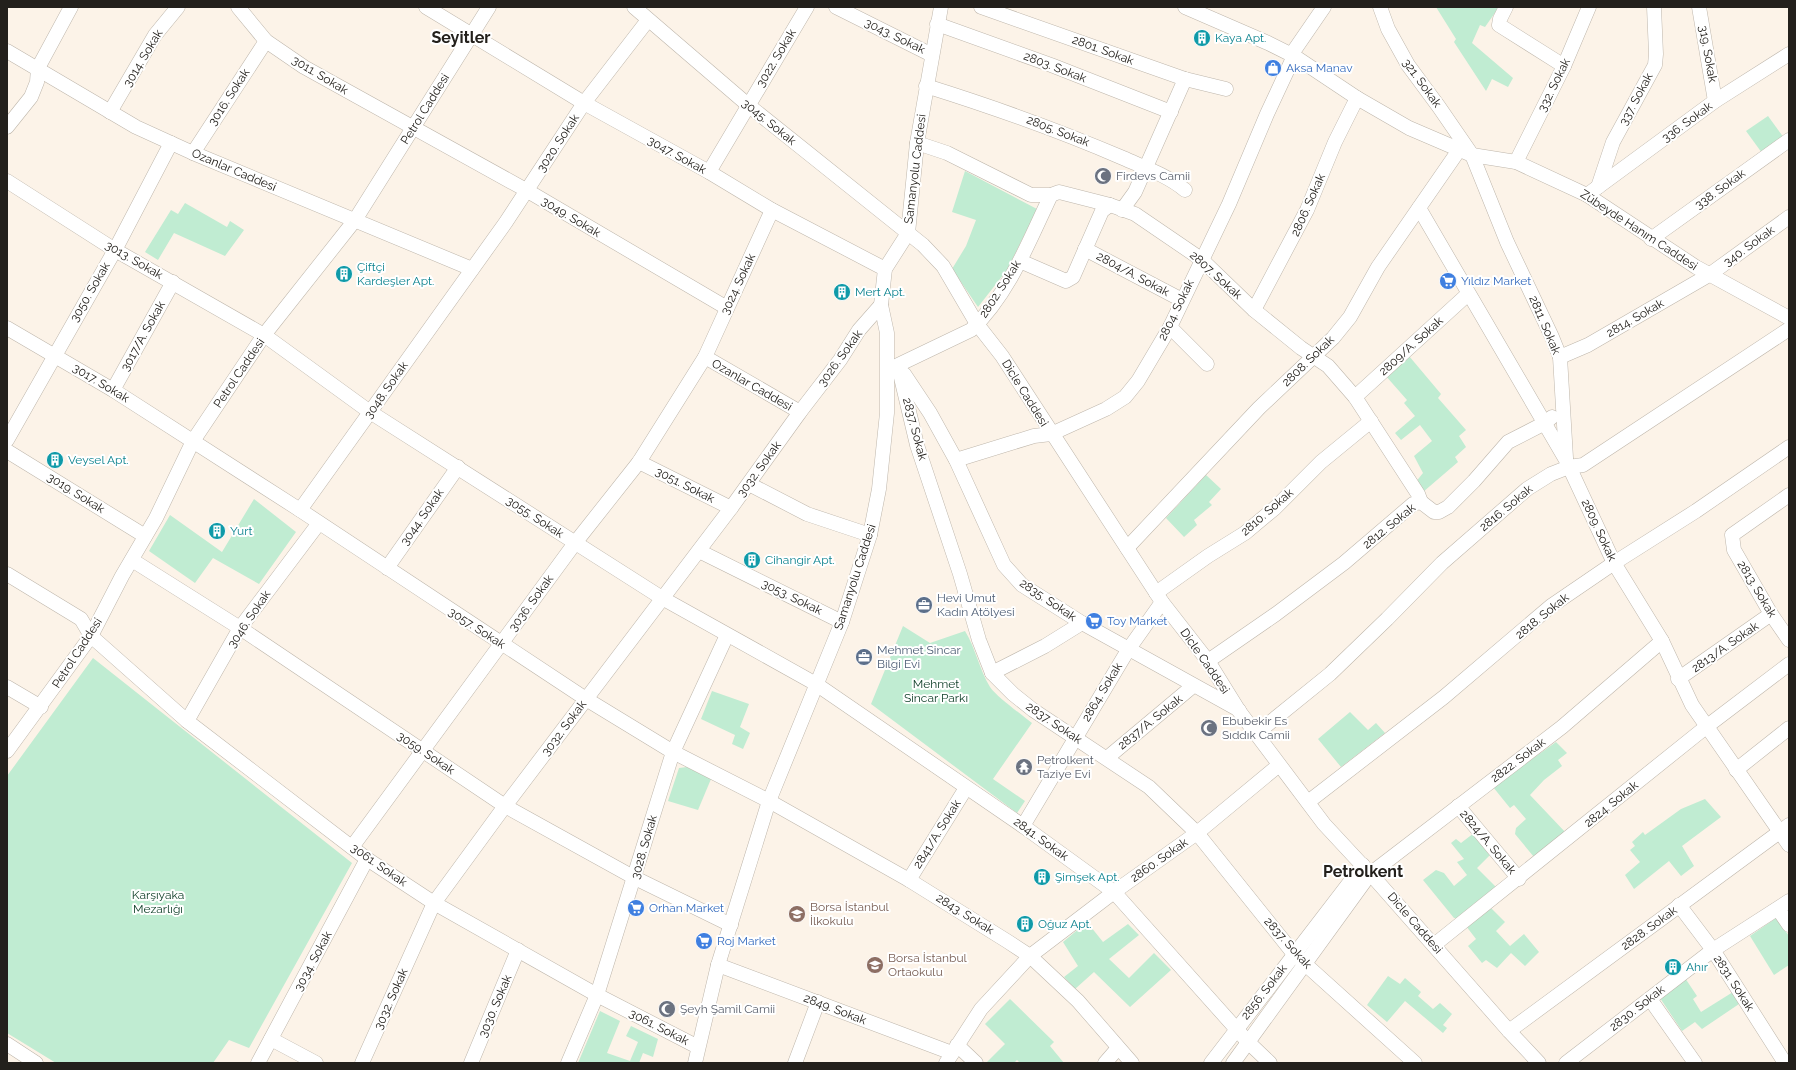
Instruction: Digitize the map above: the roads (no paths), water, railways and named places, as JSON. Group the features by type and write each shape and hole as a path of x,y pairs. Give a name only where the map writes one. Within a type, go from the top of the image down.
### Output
{"street":[{"path":"7,127 31,96 37,82 38,68 71,7"},
{"name":"3014. Sokak","path":"110,112 155,35 178,7"},
{"name":"3011. Sokak","path":"238,7 266,41 304,67 413,128"},
{"name":"3047. Sokak","path":"426,7 473,34 584,103 709,172 772,210 885,269"},
{"name":"Petrol Caddesi","path":"7,751 40,708 91,636 122,576 156,518 193,441 264,335 354,220 489,7"},
{"name":"3045. Sokak","path":"634,7 748,105 908,233"},
{"name":"3022. Sokak","path":"709,172 807,7"},
{"name":"3043. Sokak","path":"836,7 932,55"},
{"name":"Samanyolu Caddesi","path":"695,1063 718,965 769,801 842,622 870,535 879,489 887,413 887,334 881,305 885,269 908,233 917,143 941,7"},
{"name":"2801. Sokak","path":"981,7 1185,79 1226,89"},
{"name":"Zübeyde Hanım Caddesi","path":"1185,7 1293,55 1357,98 1409,128 1465,153 1516,162 1593,191 1651,239 1710,275 1789,318"},
{"name":"2804. Sokak","path":"956,460 1034,436 1051,434 1106,409 1125,397 1138,381 1170,327 1229,204 1293,55 1324,7"},
{"name":"321. Sokak","path":"1380,7 1388,29 1408,65 1439,107 1465,153"},
{"path":"1506,7 1500,19 1499,25 1564,66"},
{"name":"332. Sokak","path":"1516,162 1564,66 1589,7"},
{"name":"337. Sokak","path":"1593,191 1613,142 1654,65 1656,54 1654,7"},
{"name":"319. Sokak","path":"1699,7 1715,101"},
{"name":"3020. Sokak","path":"472,269 584,103 648,20"},
{"name":"2803. Sokak","path":"937,24 1050,65 1171,112"},
{"name":"3016. Sokak","path":"193,153 266,41"},
{"name":"Ozanlar Caddesi","path":"7,51 136,127 193,153 472,269"},
{"name":"336. Sokak","path":"1593,191 1715,101 1789,54"},
{"path":"1020,261 1066,281 1073,277 1102,211 1116,207 1131,200 1185,79"},
{"name":"2805. Sokak","path":"926,86 1072,136 1180,185 1185,190"},
{"name":"2806. Sokak","path":"1254,310 1307,210 1335,142 1357,98"},
{"name":"3049. Sokak","path":"413,128 526,190 727,308"},
{"name":"338. Sokak","path":"1651,239 1789,140"},
{"name":"3050. Sokak","path":"7,440 115,250 171,143"},
{"name":"2807. Sokak","path":"917,143 947,153 1031,195 1051,195 1059,192 1116,207 1134,214 1202,259 1254,310 1328,366 1355,397 1418,494 1421,502"},
{"name":"2808. Sokak","path":"1127,548 1259,408 1315,357 1350,317 1378,267 1419,208 1465,153"},
{"name":"2811. Sokak","path":"1465,153 1540,309 1560,358 1568,464"},
{"name":"3013. Sokak","path":"7,181 115,250 264,335"},
{"name":"2802. Sokak","path":"898,365 970,330 977,324 993,304 1020,261 1051,195"},
{"name":"2809. Sokak","path":"1419,208 1568,464 1614,563 1662,641 1678,679 1692,705 1706,728 1736,770 1784,828 1789,845"},
{"name":"3024. Sokak","path":"705,357 772,210"},
{"name":"340. Sokak","path":"1710,275 1789,217"},
{"name":"Dicle Caddesi","path":"908,233 923,245 943,266 977,324 1002,356 1051,434 1159,598 1208,660 1239,711 1257,733 1279,765 1324,824 1434,945 1508,1031 1539,1063"},
{"name":"2804/A. Sokak","path":"1085,249 1182,300"},
{"name":"3048. Sokak","path":"300,510 472,269"},
{"name":"2814. Sokak","path":"1560,358 1588,345 1710,275"},
{"name":"3017/A. Sokak","path":"113,390 173,282"},
{"name":"2809/A. Sokak","path":"1355,397 1468,294"},
{"name":"3026. Sokak","path":"800,412 840,360 860,330 881,305"},
{"path":"1170,327 1207,364"},
{"name":"3017. Sokak","path":"7,328 113,390 193,441"},
{"name":"2816. Sokak","path":"1257,733 1330,674 1387,619 1442,562 1527,489 1568,464 1583,465 1789,329"},
{"name":"2835. Sokak","path":"887,334 898,365 930,413 956,460 1004,565 1022,585 1128,650 1239,711"},
{"name":"3055. Sokak","path":"264,335 370,412 575,543 662,598 816,684"},
{"name":"Ozanlar Caddesi","path":"705,357 800,412"},
{"name":"3036. Sokak","path":"352,847 575,543 639,462 705,357"},
{"name":"2837. Sokak","path":"898,365 918,445 960,574 979,640 992,672 1013,694 1028,706 1150,787 1197,833 1299,959 1360,1012 1415,1063"},
{"name":"2812. Sokak","path":"1208,660 1282,609 1344,563 1413,504 1421,502 1434,512 1439,512 1448,507 1474,481 1508,442 1545,423 1563,408"},
{"name":"3032. Sokak","path":"362,1063 434,903 505,806 749,484 800,412"},
{"name":"2810. Sokak","path":"1159,598 1208,556 1245,533 1275,508 1321,462 1371,421"},
{"name":"3057. Sokak","path":"193,441 586,699 673,752 769,801"},
{"name":"2818. Sokak","path":"1308,802 1444,697 1551,606 1614,563 1696,511 1789,447"},
{"name":"3019. Sokak","path":"7,451 145,536"},
{"name":"3051. Sokak","path":"639,462 731,508"},
{"name":"3044. Sokak","path":"387,568 458,467"},
{"path":"749,484 807,514 870,535"},
{"name":"2813. Sokak","path":"1789,495 1732,535 1734,550 1771,614 1789,640"},
{"name":"3046. Sokak","path":"187,721 240,628 319,523"},
{"name":"3053. Sokak","path":"699,551 842,622"},
{"name":"3059. Sokak","path":"132,560 240,628 505,806 635,878 731,925"},
{"name":"3061. Sokak","path":"7,574 81,619 91,636 187,721 367,859 434,903 597,995 698,1047"},
{"name":"2864. Sokak","path":"1023,826 1074,737 1159,598"},
{"name":"2813/A. Sokak","path":"1678,679 1771,614"},
{"path":"992,672 1045,646 1082,623"},
{"name":"3028. Sokak","path":"568,1063 597,995 635,878 640,856 673,752 727,635"},
{"name":"2822. Sokak","path":"1366,870 1458,806 1562,727 1662,641"},
{"name":"2824. Sokak","path":"1434,945 1519,879 1706,728 1789,664"},
{"name":"2841. Sokak","path":"816,684 1023,826 1114,892 1236,1029 1270,1063"},
{"name":"2837/A. Sokak","path":"1107,758 1193,686"},
{"path":"7,687 40,708"},
{"path":"1736,770 1789,728"},
{"name":"2860. Sokak","path":"952,1054 981,1009 1030,956 1114,892 1197,833 1279,765"},
{"name":"2841/A. Sokak","path":"909,880 966,788"},
{"name":"2843. Sokak","path":"769,801 909,880 1030,956 1078,1001 1132,1063"},
{"name":"2824/A. Sokak","path":"1458,806 1519,879"},
{"name":"2828. Sokak","path":"1508,1031 1784,828"},
{"name":"3034. Sokak","path":"258,1063 367,859"},
{"name":"2856. Sokak","path":"1211,1063 1236,1029 1299,959 1366,870"},
{"name":"2831. Sokak","path":"1679,905 1713,950 1785,1063"},
{"path":"1783,905 1789,925"},
{"name":"2830. Sokak","path":"1566,1063 1713,950 1783,905"},
{"name":"3030. Sokak","path":"471,1063 518,950"},
{"name":"2856. Sokak","path":"1233,1063 1248,1042 1299,959"},
{"name":"2849. Sokak","path":"718,965 976,1063"},
{"path":"1650,998 1695,1063"},
{"path":"795,1063 818,1002"},
{"path":"272,1039 316,1063"},
{"path":"7,1044 36,1063"},
{"path":"1105,1063 1118,1048"}],"place":[{"name":"Kaya Apt.","path":"1202,38"},
{"name":"Aksa Manav","path":"1273,68"},
{"name":"Firdevs Camii","path":"1103,176"},
{"name":"Çiftçi Kardeşler Apt.","path":"344,274"},
{"name":"Yıldız Market","path":"1448,281"},
{"name":"Mert Apt.","path":"842,292"},
{"name":"Veysel Apt.","path":"55,460"},
{"name":"Yurt","path":"217,531"},
{"name":"Cihangir Apt.","path":"752,560"},
{"name":"Hevi Umut Kadın Atölyesi","path":"924,605"},
{"name":"Toy Market","path":"1094,621"},
{"name":"Mehmet Sincar Bilgi Evi","path":"864,657"},
{"name":"Ebubekir Es Sıddık Camii","path":"1209,728"},
{"name":"Petrolkent Taziye Evi","path":"1024,767"},
{"name":"Şimşek Apt.","path":"1042,877"},
{"name":"Orhan Market","path":"636,908"},
{"name":"Borsa İstanbul İlkokulu","path":"797,914"},
{"name":"Oğuz Apt.","path":"1025,924"},
{"name":"Roj Market","path":"704,941"},
{"name":"Borsa İstanbul Ortaokulu","path":"875,965"},
{"name":"Ahır","path":"1673,967"},
{"name":"Şeyh Şamil Camii","path":"667,1009"}],"district":[{"name":"Seyitler","path":"461,37"},
{"name":"Petrolkent","path":"1363,871"}],"park label":[{"name":"Mehmet Sincar Parkı","path":"936,691"},
{"name":"Karşıyaka Mezarlığı","path":"158,902"}]}
